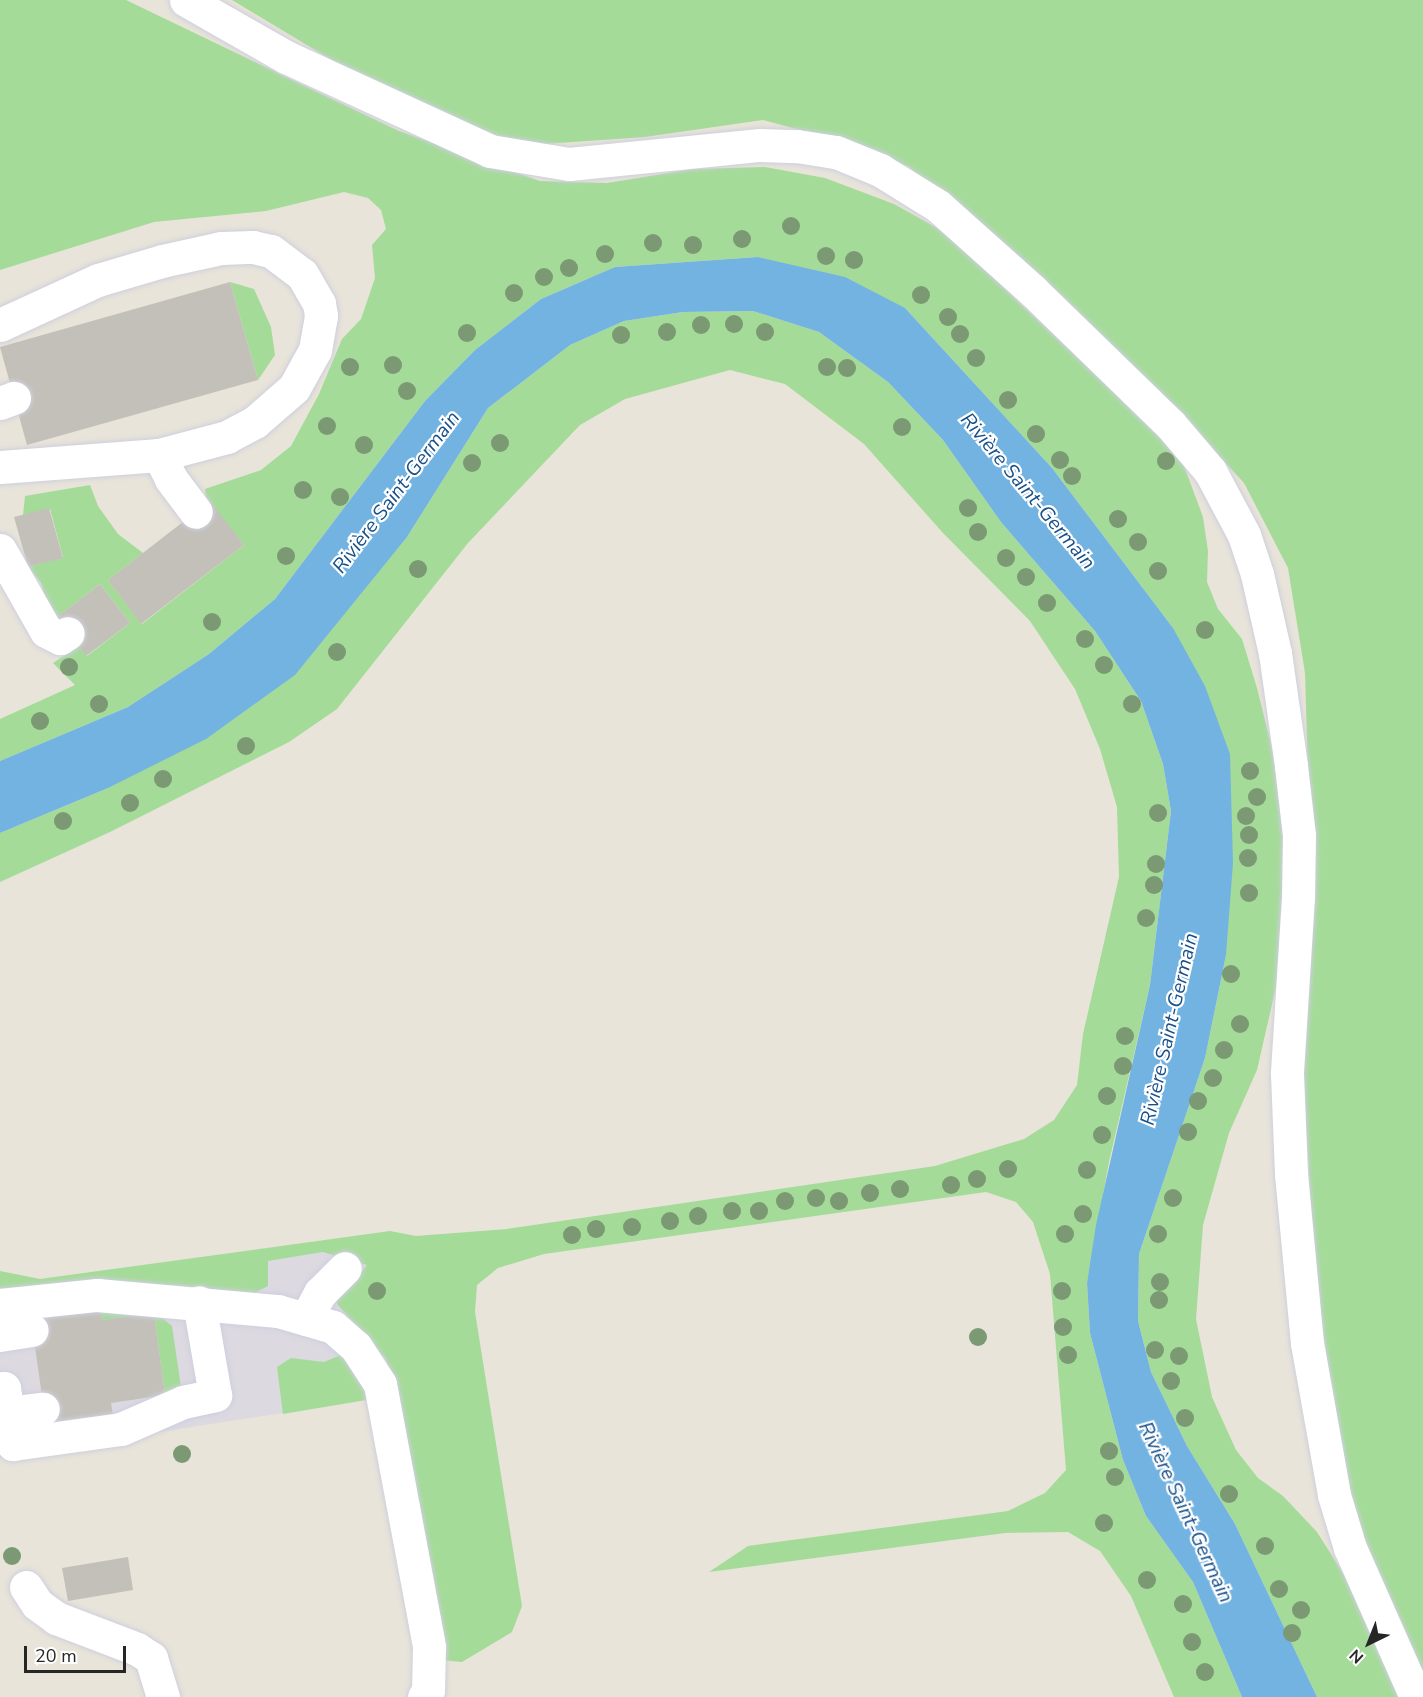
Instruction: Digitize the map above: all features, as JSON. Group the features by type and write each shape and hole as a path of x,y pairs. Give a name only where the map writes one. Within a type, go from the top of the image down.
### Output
{"lane":[{"path":"186,0 286,57 490,152 569,164 760,145 797,146 836,152 880,170 938,206 1033,291 1170,424 1210,471 1244,535 1257,574 1275,652 1299,835 1298,897 1287,1074 1291,1174 1307,1343 1334,1495 1350,1548 1416,1697"},
{"path":"0,325 70,290 162,261 221,248 253,247 287,261 312,290 321,316 315,350 294,388 255,422 227,437 159,455 0,467"},
{"path":"159,455 171,479 196,512"},
{"path":"0,550 46,631 60,638 68,633"},
{"path":"306,1319 320,1293 345,1268"},
{"path":"0,1305 97,1295 199,1302 278,1311 333,1327 356,1347 380,1384 429,1647 429,1690 424,1697"},
{"path":"3,1388 13,1444 121,1429 183,1402 215,1395 199,1302"},
{"path":"0,1335 32,1330"},
{"path":"3,1388 43,1409"},
{"path":"26,1587 37,1604 56,1618 137,1649 151,1658 163,1697"}],"shaded area":[{"path":"402,1246 416,1350 372,1399 0,1457 0,1301 323,1252"}],"green space":[{"path":"0,0 126,0 399,131 540,181 607,183 693,169 765,167 825,178 894,204 946,233 1180,455 1203,517 1208,551 1207,582 1218,609 1242,639 1257,688 1281,784 1286,854 1276,987 1257,1070 1229,1133 1203,1225 1196,1319 1212,1397 1236,1450 1258,1478 1283,1496 1317,1532 1345,1576 1402,1697 1317,1697 1235,1524 1187,1446 1151,1372 1138,1321 1139,1254 1205,1058 1226,955 1173,628 1052,468 905,308 758,257 615,267 541,299 475,350 425,401 275,599 209,654 128,707 0,761 0,719 75,685 53,663 79,646 87,656 130,623 100,584 57,617 46,602 41,583 28,567 63,557 50,509 23,515 25,496 90,485 98,506 118,534 143,553 108,580 142,624 244,545 206,499 205,489 261,470 291,446 319,394 342,339 361,319 375,278 372,245 386,229 381,210 368,198 344,192 266,211 154,222 0,270"},
{"path":"232,0 1423,0 1423,1682 1360,1536 1339,1450 1314,1264 1303,1068 1312,917 1305,673 1288,568 1244,483 1194,429 985,230 909,167 848,143 763,120 645,137 544,144 486,134 355,74"},
{"path":"230,282 254,289 271,327 275,355 258,380"},
{"path":"753,311 819,332 888,382 943,440 1001,522 1095,631 1141,701 1163,764 1171,811 1150,985 1109,1162 1087,1283 1090,1333 1123,1460 1146,1516 1193,1582 1242,1697 1174,1697 1131,1596 1100,1551 1068,1532 1005,1533 709,1572 748,1546 1008,1511 1045,1493 1066,1470 1050,1274 1033,1222 1016,1202 986,1192 544,1254 498,1268 477,1285 475,1312 522,1606 512,1632 462,1662 439,1660 418,1521 386,1359 337,1304 337,1289 353,1282 367,1265 323,1252 268,1261 268,1286 254,1293 173,1285 102,1286 0,1301 0,1271 40,1279 390,1231 416,1236 507,1229 935,1166 1024,1139 1054,1120 1077,1085 1083,1034 1119,877 1117,807 1100,749 1075,689 1030,621 943,533 864,444 785,384 730,370 625,399 580,425 468,543 337,709 289,742 110,832 0,882 0,833 108,788 359,594 407,537 488,408 570,345 624,321 683,312"},
{"path":"99,1302 152,1309 172,1326 181,1387 165,1395 154,1313 102,1320"},
{"path":"341,1355 353,1364 372,1399 283,1414 277,1367 291,1358 324,1362"}],"water":[{"name":"Rivière Saint-Germain","path":"758,257 845,277 905,308 1052,468 1173,628 1205,686 1230,754 1233,863 1226,955 1205,1058 1139,1254 1138,1321 1151,1372 1187,1446 1235,1524 1317,1697 1242,1697 1193,1582 1146,1516 1123,1460 1090,1333 1087,1283 1096,1225 1150,985 1171,811 1163,764 1141,701 1095,631 1001,522 943,440 888,382 819,332 753,311 683,312 624,321 570,345 488,408 407,537 295,675 206,739 108,788 0,833 0,761 128,707 209,654 275,599 425,401 475,350 541,299 615,267"}],"building":[{"path":"230,282 258,380 27,445 0,347"},
{"path":"210,501 244,545 141,624 108,580"},
{"path":"49,508 63,558 28,567 14,517"},
{"path":"100,584 130,623 86,656 57,617"},
{"path":"99,1302 102,1320 154,1313 165,1395 111,1403 114,1422 47,1431 30,1312"},
{"path":"128,1557 133,1590 68,1601 62,1568"}]}
